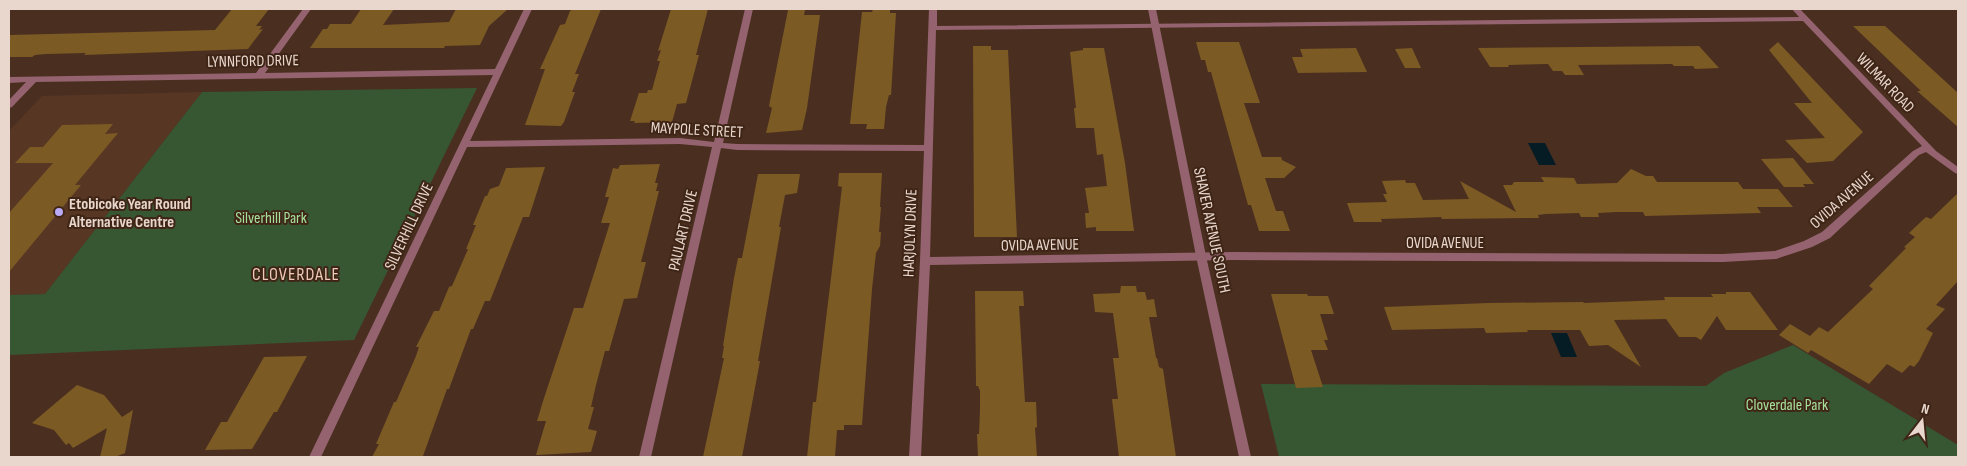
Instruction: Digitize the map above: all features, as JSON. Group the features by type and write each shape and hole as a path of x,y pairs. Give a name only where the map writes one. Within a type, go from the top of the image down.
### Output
{"street":[{"path":"260,75 307,9"},
{"name":"SILVERHILL DRIVE","path":"315,457 528,9"},
{"name":"PAULART DRIVE","path":"645,457 749,9"},
{"name":"HARJOLYN DRIVE","path":"915,457 925,261 933,9"},
{"name":"SHAVER AVENUE SOUTH","path":"1152,9 1201,256 1245,457"},
{"name":"WILMAR ROAD","path":"1796,9 1928,147 1958,171"},
{"path":"932,28 1805,19"},
{"name":"LYNNFORD DRIVE","path":"9,80 497,72"},
{"path":"9,105 34,79"},
{"name":"MAYPOLE STREET","path":"464,144 680,141 737,147 928,148"},
{"name":"OVIDA AVENUE","path":"925,261 1201,256 1723,258 1776,255 1808,244 1826,235 1916,153 1928,147"}],"shaded area":[{"name":"Etobicoke Year Round Alternative Centre","path":"202,92 45,294 9,295 9,131 42,96"}],"green space":[{"name":"Silverhill Park","path":"477,88 354,340 9,355 9,295 45,294 202,92"},
{"name":"Cloverdale Park","path":"1793,345 1958,445 1958,457 1279,457 1261,384 1706,386 1724,373"}],"water":[{"path":"1528,143 1545,143 1556,165 1539,165"},
{"path":"1551,333 1567,333 1577,357 1561,357"}],"building":[{"path":"232,9 269,9 256,26 262,26 259,30 263,29 248,49 84,55 86,53 46,54 32,57 9,57 9,35 215,30"},
{"path":"361,9 394,9 383,25 449,22 456,9 508,9 489,26 480,45 445,46 444,48 310,48 323,29 327,29 330,24 351,24"},
{"path":"573,9 601,9 575,74 579,74 572,92 575,92 564,122 561,126 525,125 545,69 540,69 560,25 565,24 570,11"},
{"path":"671,9 708,9 696,55 699,55 686,103 677,104 672,122 634,123 635,121 630,121 639,93 647,93 648,90 652,90 660,61 657,61 661,50 658,51"},
{"path":"873,9 890,9 890,13 896,13 891,95 889,95 886,107 884,129 866,129 867,124 850,124 862,12 872,12"},
{"path":"788,10 805,10 804,15 820,15 807,108 802,130 766,133 772,108 769,106"},
{"path":"1853,26 1885,26 1958,93 1958,127 1917,91 1921,91"},
{"path":"1196,42 1239,42 1260,103 1244,103 1262,157 1281,157 1282,160 1296,167 1284,178 1265,178 1276,211 1283,211 1290,231 1259,231 1251,205 1248,205 1211,72 1208,72 1205,60 1201,60"},
{"path":"1778,42 1863,132 1833,161 1807,163 1785,140 1825,138 1794,103 1812,103 1769,50"},
{"path":"973,46 991,46 991,50 1008,50 1017,237 974,237"},
{"path":"1699,46 1719,68 1695,69 1693,66 1674,66 1672,64 1578,65 1584,75 1565,75 1562,71 1553,71 1548,64 1490,67 1478,48"},
{"path":"1083,48 1104,48 1125,163 1134,231 1096,231 1096,227 1086,228 1085,213 1089,213 1085,188 1107,186 1103,154 1097,155 1094,128 1076,128 1074,108 1076,108 1070,52 1083,50"},
{"path":"1356,48 1367,72 1298,73 1292,57 1303,57 1300,49"},
{"path":"1412,48 1421,68 1405,68 1395,49"},
{"path":"113,124 105,134 118,133 75,185 81,185 9,272 9,213 53,163 15,163 30,147 43,147 62,125"},
{"path":"1793,158 1814,184 1803,184 1805,187 1784,187 1761,159"},
{"path":"660,164 655,183 658,183 656,191 659,191 641,262 646,262 637,298 624,299 609,351 605,351 596,385 591,407 594,407 588,429 597,431 591,452 536,455 546,421 537,421 544,398 574,308 583,308 610,223 601,223 609,197 605,197 613,168 618,169 620,165"},
{"path":"545,167 529,217 523,217 490,301 485,301 473,329 471,329 423,456 372,457 379,444 376,444 394,402 396,402 416,356 419,347 416,347 434,311 439,311 449,287 452,286 468,249 466,249 476,225 473,225 485,196 487,196 490,189 499,186 506,168"},
{"path":"1631,169 1646,176 1653,176 1657,182 1738,182 1743,189 1778,189 1793,207 1757,207 1761,213 1645,216 1643,212 1616,212 1598,213 1599,217 1581,217 1579,213 1545,214 1538,215 1539,218 1442,219 1441,217 1381,219 1382,222 1354,222 1347,203 1387,202 1383,194 1387,194 1382,181 1405,180 1406,183 1415,183 1423,200 1469,199 1460,181 1516,212 1503,185 1512,185 1514,182 1544,182 1541,177 1574,178 1577,184 1617,183"},
{"path":"839,173 882,173 880,246 876,253 872,289 862,425 844,425 844,430 837,430 835,457 807,457 813,402 816,402 842,187 838,186"},
{"path":"758,174 800,174 797,193 785,195 758,361 760,361 742,457 703,457 724,358 722,358 723,346 734,278 738,258 742,258"},
{"path":"1958,193 1958,281 1936,305 1945,309 1926,329 1933,333 1914,367 1910,365 1902,373 1887,364 1869,384 1811,350 1808,353 1779,335 1790,324 1810,336 1819,327 1828,332 1873,289 1869,286 1915,237 1909,233 1926,217 1931,219"},
{"path":"1121,286 1136,286 1137,292 1145,292 1147,300 1154,299 1157,317 1149,317 1156,358 1159,367 1163,369 1176,457 1119,457 1112,399 1118,399 1113,358 1119,358 1113,313 1095,312 1093,294 1120,293"},
{"path":"975,291 1023,291 1024,306 1019,306 1025,402 1036,402 1037,457 978,457 977,434 979,434 980,391 978,386 976,386"},
{"path":"1726,292 1750,292 1778,330 1726,330 1717,316 1701,340 1696,337 1679,337 1666,319 1614,320 1641,367 1608,345 1589,346 1580,330 1527,330 1528,332 1486,333 1484,328 1392,330 1384,307 1665,300 1664,297 1713,297 1711,294 1726,294"},
{"path":"1271,294 1328,296 1334,314 1320,314 1328,340 1324,340 1328,350 1311,350 1323,387 1296,388"},
{"path":"307,356 277,412 274,412 252,449 205,450 221,422 227,422 264,357"},
{"path":"77,385 104,395 122,417 133,410 125,453 115,457 100,457 107,428 73,448 69,443 66,445 54,430 32,423"}],"place":[{"name":"Etobicoke Year Round Alternative Centre","path":"59,212"}],"district":[{"name":"CLOVERDALE","path":"296,274"}]}
